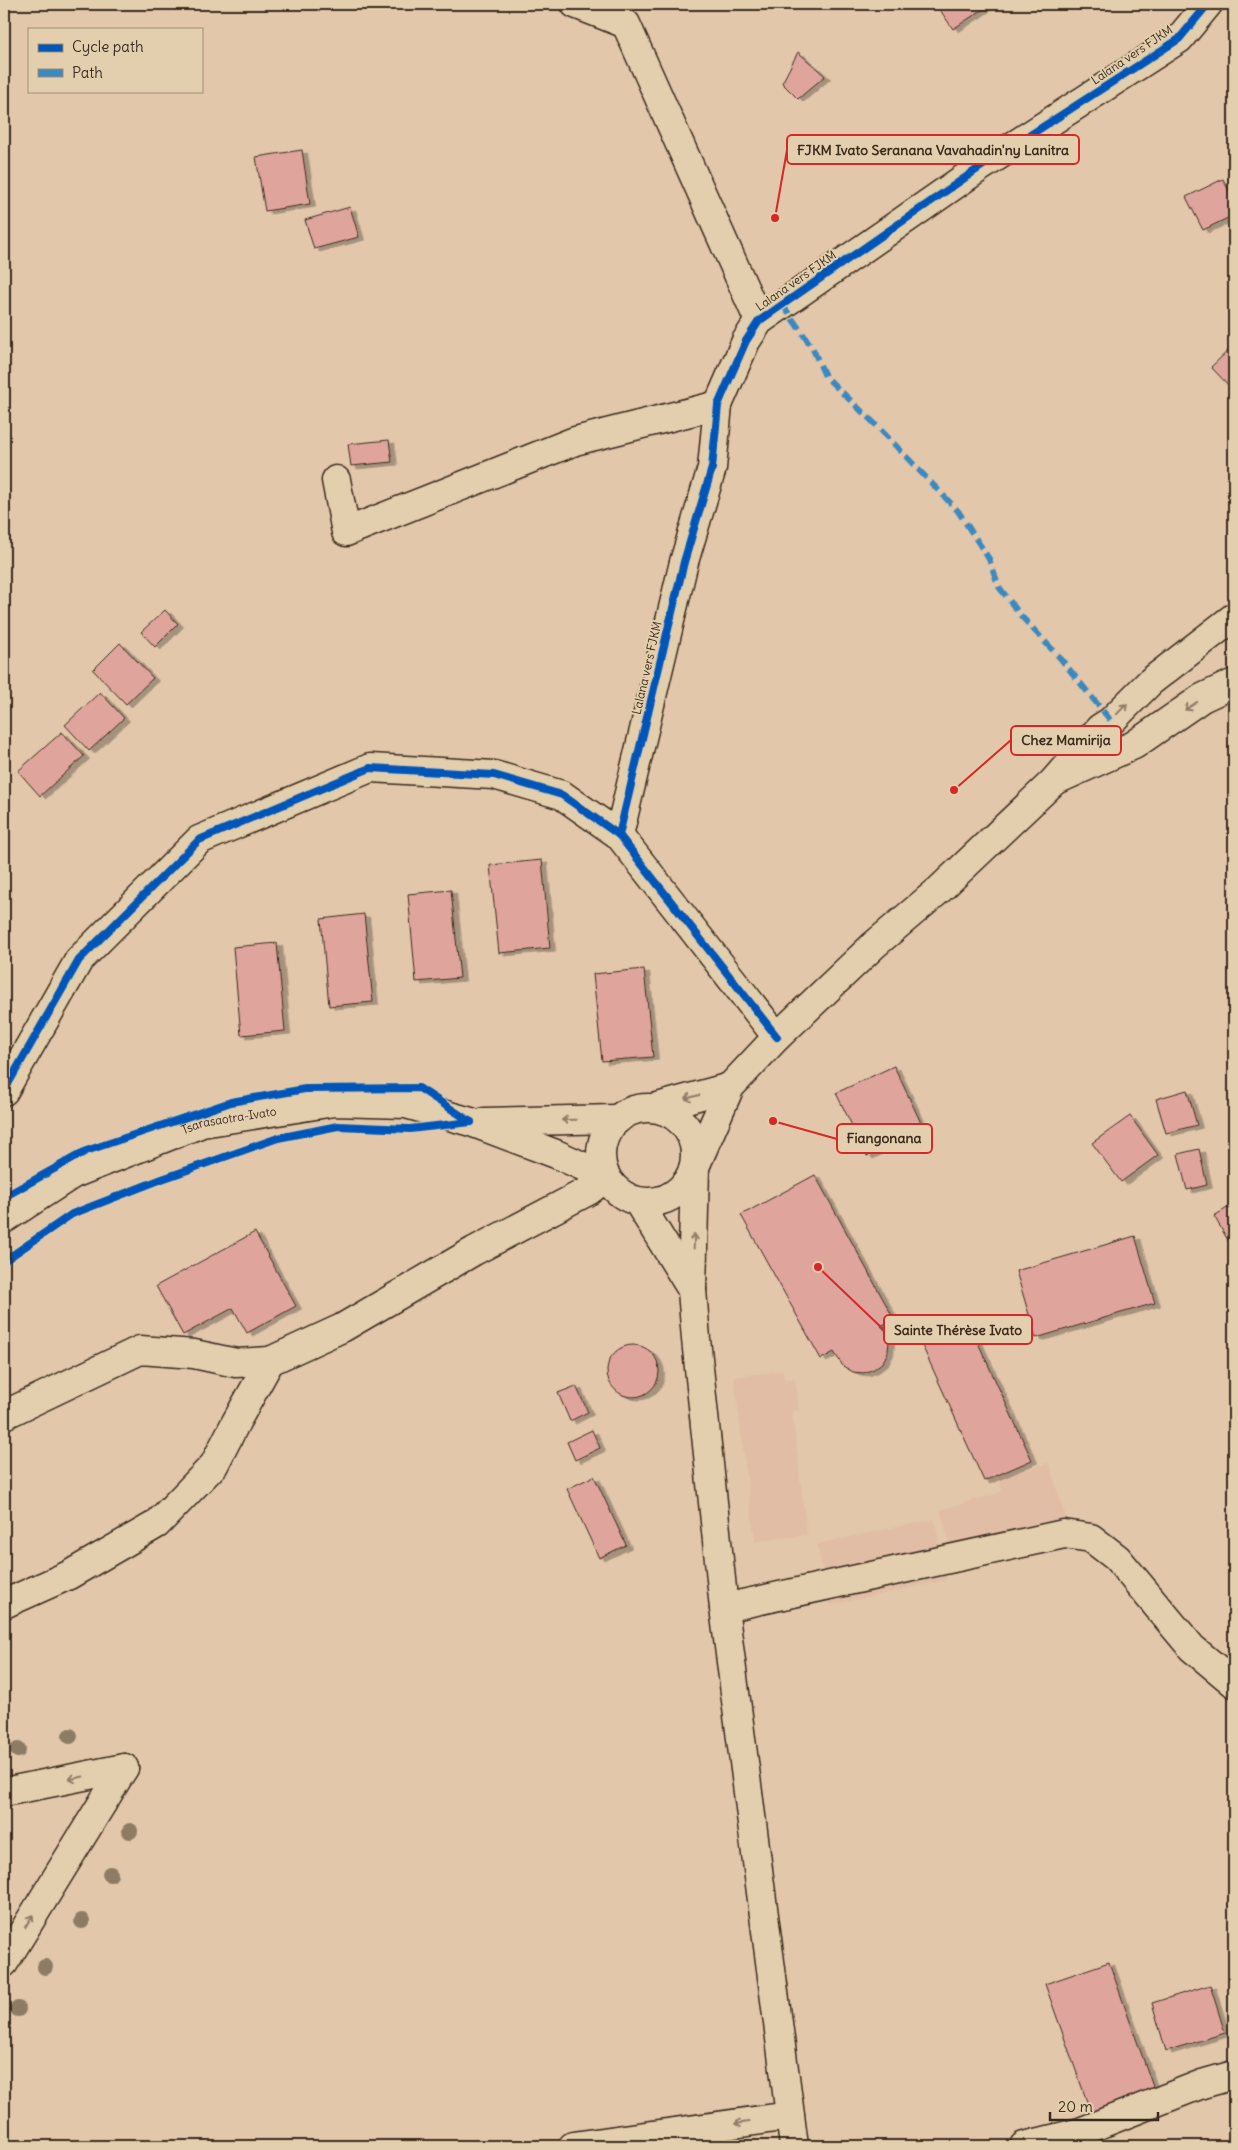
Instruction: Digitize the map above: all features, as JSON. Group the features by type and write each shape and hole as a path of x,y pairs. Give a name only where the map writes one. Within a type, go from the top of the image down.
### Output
{"street":[{"path":"575,4 626,24 759,321"},
{"name":"Lalana vers FJKM","path":"619,835 684,562 712,468 718,405 746,341 759,321 978,168 1179,39 1208,4"},
{"path":"336,480 346,532 575,441 718,405"},
{"path":"471,1122 556,1154 606,1177 620,1193 638,1202 656,1202 673,1196 687,1184 730,1087 777,1037 874,945 939,890 1053,782 1100,728 1110,721 1150,682 1234,617"},
{"path":"1053,782 1134,745 1202,698 1234,683"},
{"path":"4,1091 79,960 199,840 370,768 494,775 562,796 619,835 777,1037"},
{"path":"606,1177 601,1157 605,1136 618,1119 635,1110 654,1108 730,1087"},
{"name":"Tsarasaotra-Ivato","path":"4,1219 73,1174 202,1123 334,1102 406,1104 471,1122"},
{"path":"654,1108 673,1115 688,1128 696,1147 692,1290 724,1608 794,2146"},
{"path":"471,1122 618,1119"},
{"path":"4,1415 140,1350 194,1354 236,1363 270,1362 342,1328 474,1251 590,1190 606,1177"},
{"path":"638,1202 692,1290"},
{"path":"4,1604 69,1575 156,1524 214,1465 270,1362"},
{"path":"724,1608 1064,1534 1090,1538 1116,1558 1192,1648 1234,1683"},
{"path":"4,1792 124,1768 4,1963"},
{"path":"1024,2146 1080,2132 1202,2084 1234,2075"},
{"path":"573,2146 790,2116"}],"shaded area":[{"path":"783,1371 784,1380 795,1379 799,1410 792,1411 807,1535 755,1541 734,1377"},
{"path":"1049,1463 1067,1521 956,1564 940,1510 1002,1492 999,1478"},
{"path":"934,1519 947,1580 830,1605 817,1544"}],"building":[{"path":"936,4 991,4 953,29"},
{"path":"798,52 825,76 798,99 782,83"},
{"path":"302,150 310,204 265,211 256,157"},
{"path":"1223,179 1234,201 1234,215 1203,230 1186,197"},
{"path":"350,207 359,237 314,249 305,220"},
{"path":"1234,345 1234,385 1231,388 1211,367"},
{"path":"389,440 392,462 351,466 348,444"},
{"path":"165,610 178,624 155,647 141,632"},
{"path":"120,643 153,678 126,704 93,670"},
{"path":"100,692 124,718 89,751 65,725"},
{"path":"62,732 84,756 40,796 18,771"},
{"path":"542,860 550,948 499,953 490,865"},
{"path":"451,890 460,978 416,982 408,894"},
{"path":"364,914 373,1002 329,1006 321,919"},
{"path":"277,943 285,1031 241,1035 233,947"},
{"path":"644,969 653,1057 602,1061 593,974"},
{"path":"894,1066 924,1129 867,1156 836,1093"},
{"path":"1187,1090 1197,1125 1166,1133 1156,1099"},
{"path":"1130,1116 1158,1155 1121,1182 1092,1143"},
{"path":"1199,1149 1207,1185 1187,1190 1178,1154"},
{"path":"815,1175 894,1319 881,1326 886,1331 889,1341 888,1352 883,1362 874,1369 864,1373 853,1372 843,1366 834,1352 821,1359 741,1215"},
{"path":"1234,1204 1234,1248 1233,1249 1214,1216"},
{"path":"255,1232 296,1306 247,1333 233,1308 183,1335 156,1286"},
{"path":"1135,1236 1155,1303 1036,1338 1016,1271"},
{"path":"967,1319 1032,1460 984,1481 920,1341"},
{"path":"628,1345 638,1345 647,1349 655,1357 659,1371 655,1385 647,1393 638,1397 628,1397 619,1393 611,1385 607,1376 607,1366 611,1357 619,1349"},
{"path":"576,1386 588,1412 570,1421 558,1393"},
{"path":"592,1430 600,1448 575,1460 567,1442"},
{"path":"594,1476 626,1545 599,1558 567,1489"},
{"path":"1109,1962 1157,2098 1094,2121 1045,1984"},
{"path":"1210,1985 1225,2033 1166,2051 1152,2003"}],"marked path":[{"path":"782,304 812,347 825,376 875,424 958,511 989,559 999,587 1022,617 1061,659 1111,721"}],"cycle path":[{"path":"619,835 684,562 712,468 718,405 746,341 759,321 979,168 1179,39 1208,4"},
{"path":"4,1091 79,960 199,840 370,768 494,775 562,795 619,835 777,1037"},
{"path":"4,1197 86,1151 231,1102 305,1089 419,1088 471,1122"},
{"path":"4,1261 72,1214 162,1179 278,1138 338,1126 410,1129 471,1122"}],"place":[{"name":"FJKM Ivato Seranana Vavahadin'ny Lanitra","path":"775,218"},
{"name":"Chez Mamirija","path":"954,790"},
{"name":"Fiangonana","path":"773,1121"},
{"name":"Sainte Thérèse Ivato","path":"818,1267"}]}
